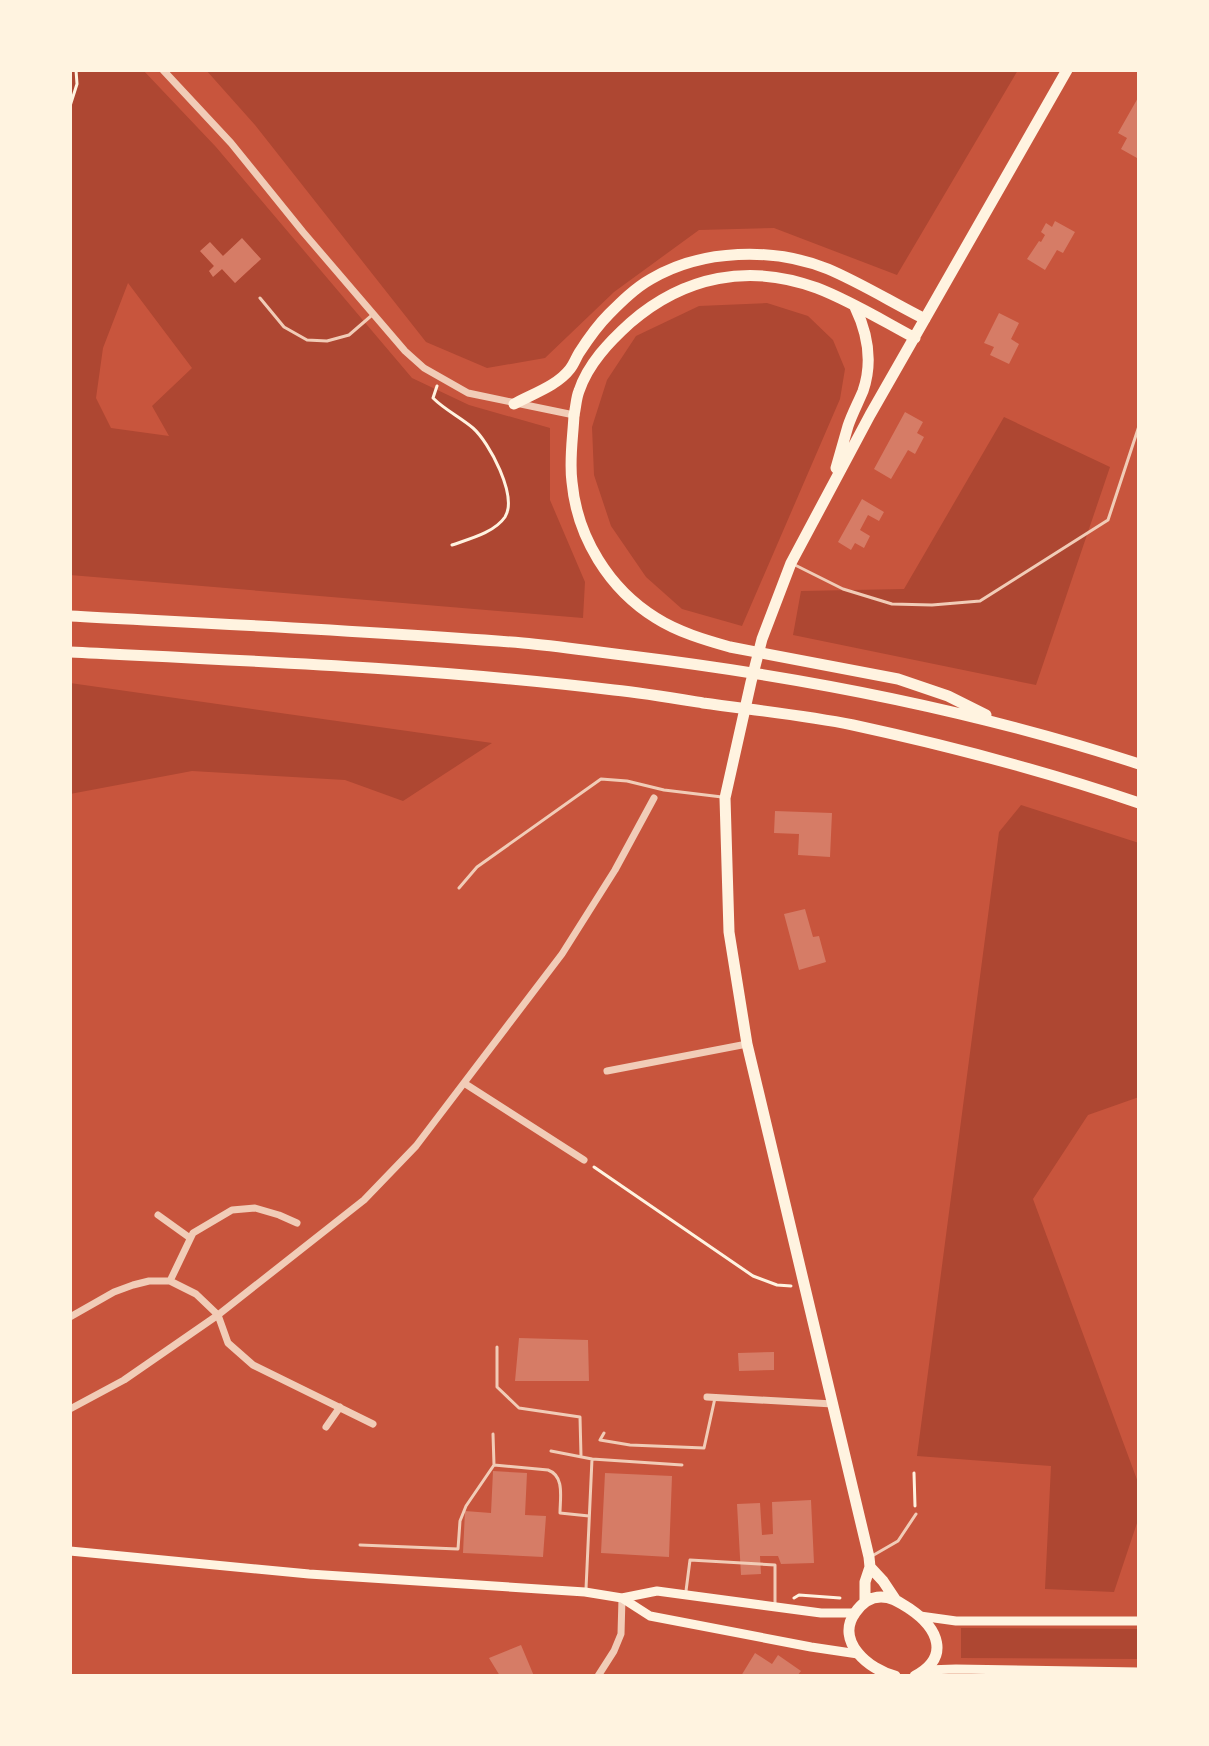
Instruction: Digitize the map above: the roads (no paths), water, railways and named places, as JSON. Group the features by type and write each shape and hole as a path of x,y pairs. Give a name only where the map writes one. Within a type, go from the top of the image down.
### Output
{"main road":[{"path":"915,1676 926,1670 935,1658 938,1645 933,1632 920,1616 895,1599 869,1562 747,1044 729,932 727,792 762,639 791,563 1067,70"},
{"path":"514,404 558,380 570,369 591,334 649,280 677,267 707,259 737,255 797,260 828,269 925,319"},
{"path":"915,338 818,289 784,278 749,274 711,279 677,291 647,309 608,343 579,390 574,415 571,482 577,512 589,544 607,574 623,593 657,620 730,647 898,679 948,696 1006,725"},
{"path":"831,488 849,424 864,389 868,366 868,346 855,307"},
{"path":"70,616 525,643 743,671 860,691 1006,725 1139,764"},
{"path":"70,652 336,666 521,681 777,712 851,725 996,758 1139,803"},
{"path":"70,1551 309,1574 585,1592 622,1598 657,1591 829,1613 854,1613"},
{"path":"865,1602 869,1562"},
{"path":"895,1599 883,1597 865,1602 854,1613 850,1633 851,1643 858,1654 878,1672 895,1676"},
{"path":"622,1598 650,1616 858,1654"},
{"path":"920,1616 956,1621 1139,1621"},
{"path":"926,1670 1139,1672"}],"street":[{"path":"163,70 231,143 405,351 424,368 468,393 574,415"},
{"path":"70,1409 124,1380 218,1315 364,1200 416,1146 562,954 615,870 654,798"},
{"path":"607,1071 747,1044"},
{"path":"464,1083 584,1160"},
{"path":"170,1281 193,1233 232,1210 255,1208 297,1223"},
{"path":"158,1215 190,1238"},
{"path":"70,1317 133,1285 170,1281 196,1294 218,1315 228,1343 253,1365 373,1424"},
{"path":"711,1398 833,1404"},
{"path":"326,1427 340,1407"},
{"path":"598,1676 621,1634 622,1598"}],"lane":[{"path":"260,298 284,327 307,340 327,341 349,335 374,313"},
{"path":"791,563 843,589 892,604 980,601 1108,520 1139,426"},
{"path":"459,888 477,867 601,779 627,781 664,790 727,792"},
{"path":"497,1347 497,1387 519,1408 580,1417 581,1456"},
{"path":"604,1433 600,1440 630,1445 704,1448 711,1398"},
{"path":"360,1545 458,1549 460,1521 466,1506 494,1465 493,1434"},
{"path":"551,1451 592,1459 682,1465"},
{"path":"585,1592 592,1459"},
{"path":"494,1465 556,1473 560,1513 589,1516"},
{"path":"869,1562 898,1541 916,1514"},
{"path":"685,1594 690,1560 775,1565 775,1606"}]}
